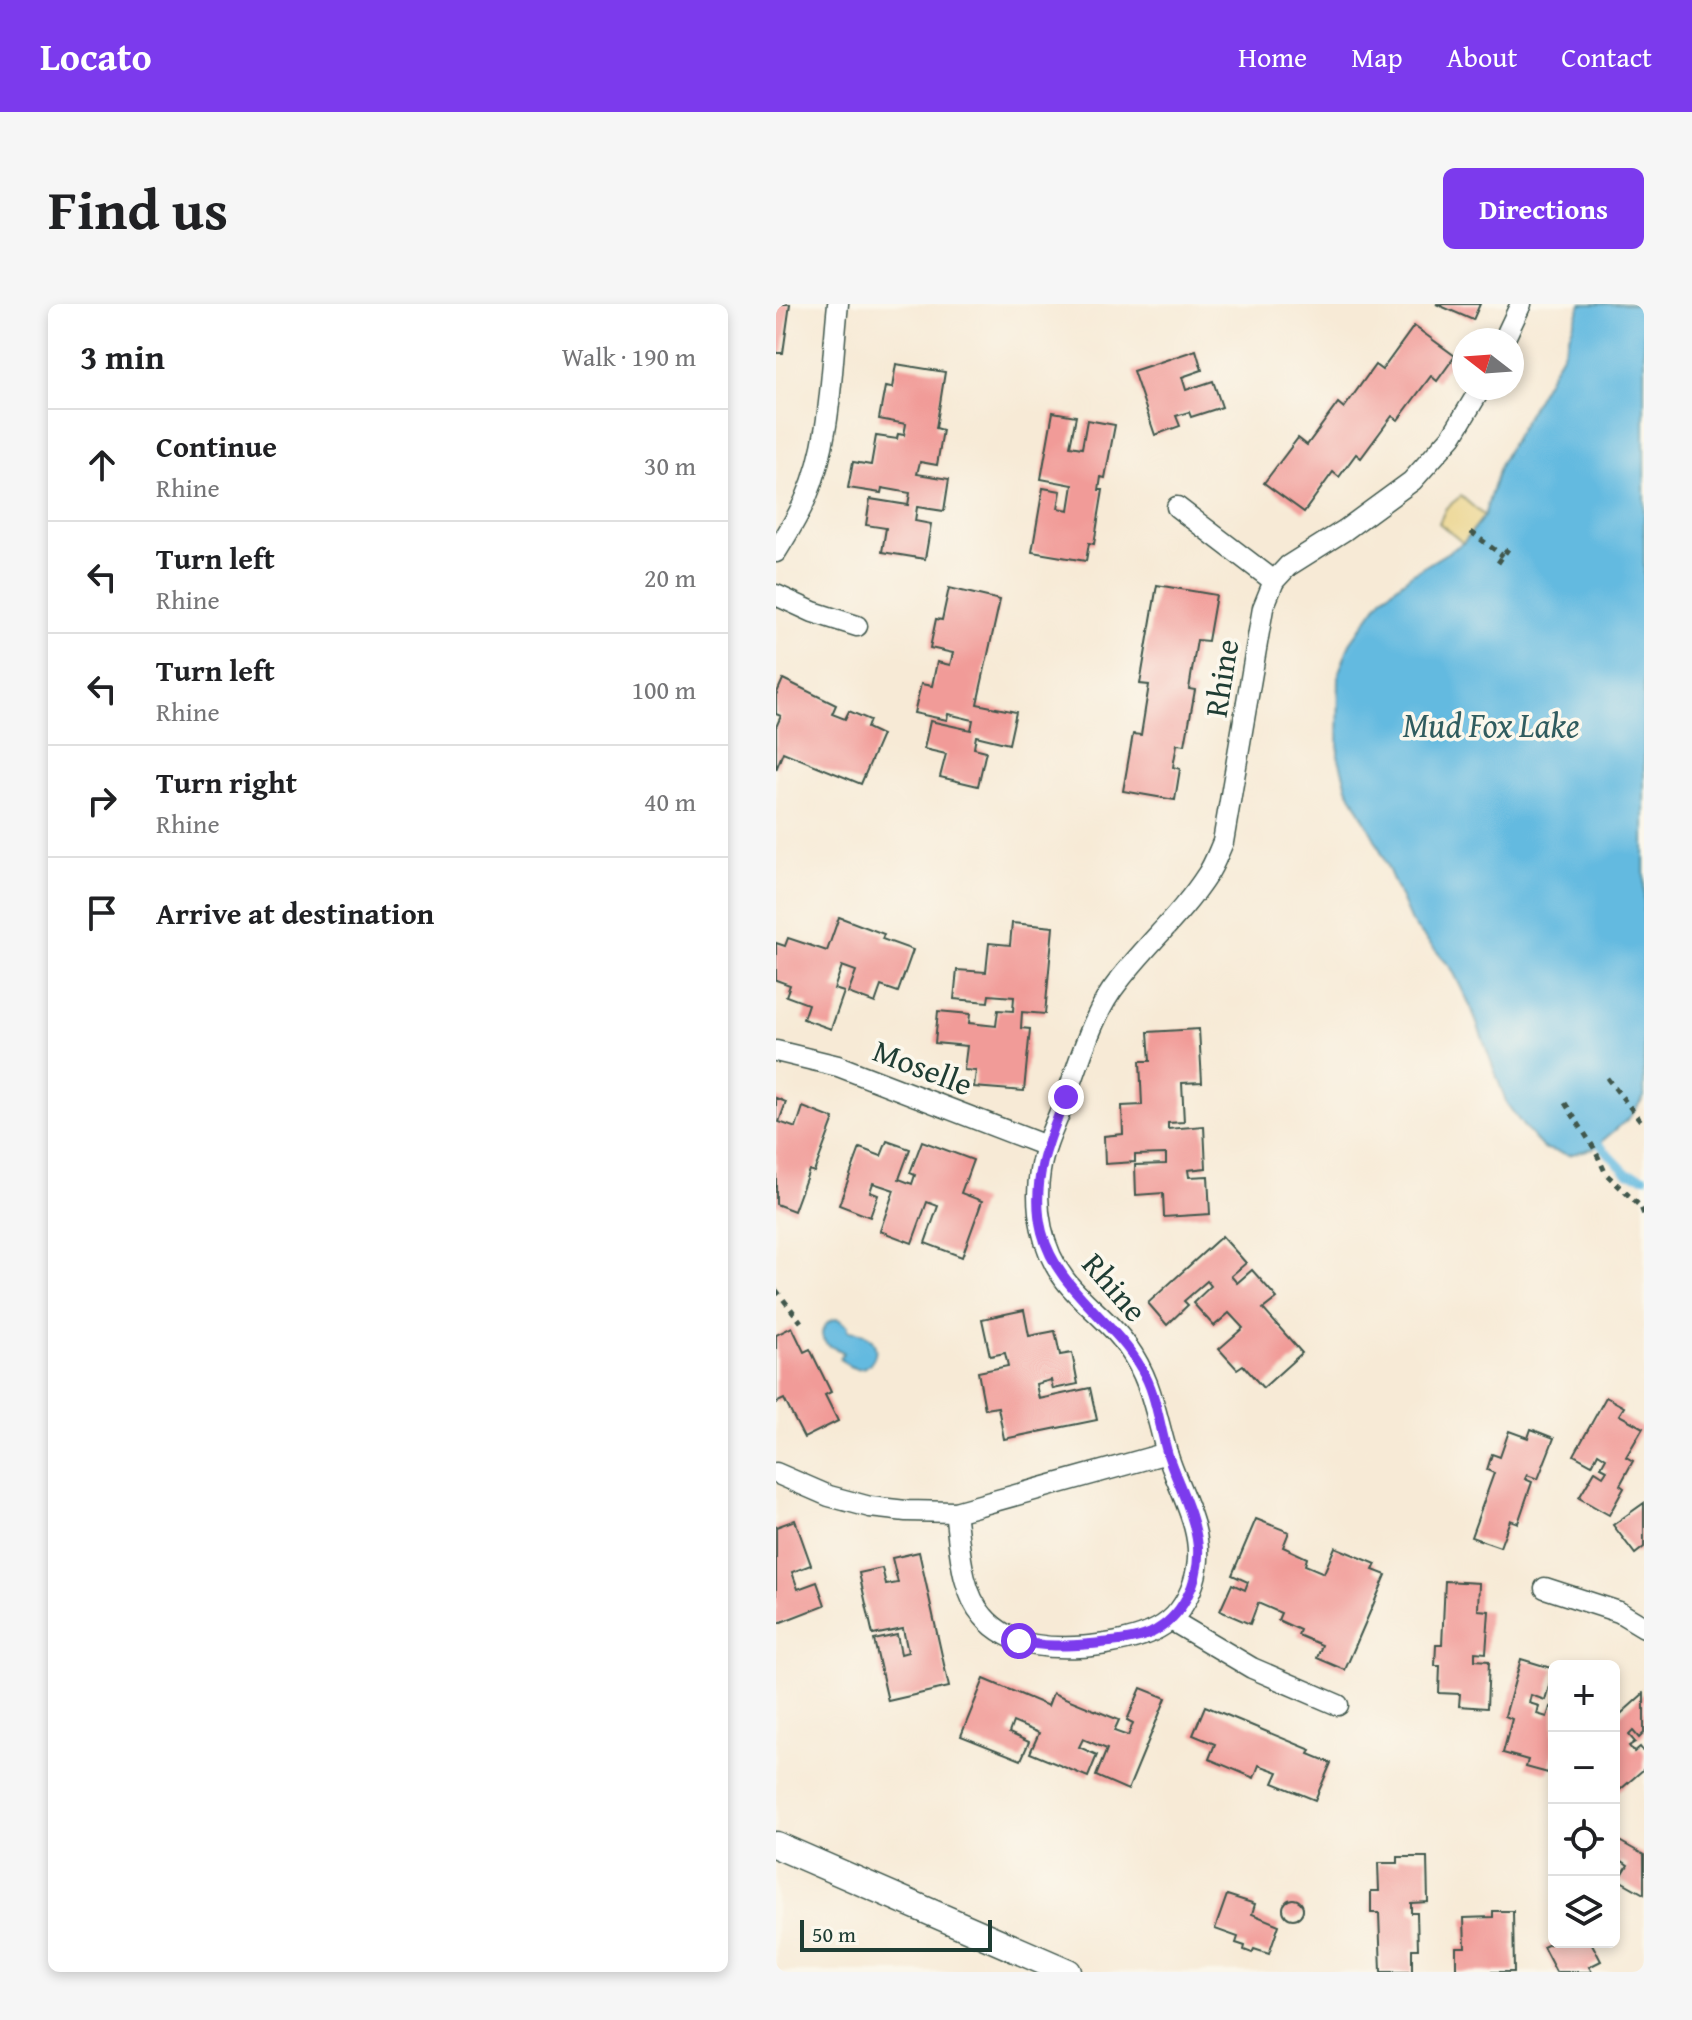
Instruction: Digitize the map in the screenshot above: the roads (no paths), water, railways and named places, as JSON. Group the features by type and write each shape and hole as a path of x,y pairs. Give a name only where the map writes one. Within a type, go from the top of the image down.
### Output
{"street":[{"path":"776,552 806,498 817,468 824,437 838,304"},
{"path":"1510,328 1521,304"},
{"path":"1177,507 1274,581 1288,566 1345,530 1412,481 1452,436 1474,400"},
{"name":"Rhine","path":"1171,1620 1193,1584 1197,1566 1198,1548 1191,1516 1167,1453 1154,1398 1143,1370 1125,1343 1065,1280 1052,1258 1042,1231 1038,1192 1040,1170 1046,1146 1099,1012 1116,984 1209,873 1223,842 1263,608 1274,581"},
{"path":"776,595 813,612 857,626"},
{"name":"Moselle","path":"776,1051 838,1066 1046,1146"},
{"path":"776,1473 829,1496 870,1507 955,1512 1167,1453"},
{"path":"955,1512 972,1600 982,1616 995,1628 1019,1641 1051,1646 1116,1642 1150,1633 1171,1620 1252,1668 1338,1705"},
{"path":"1545,1588 1619,1612 1644,1627"},
{"path":"776,1845 1068,1972"}],"water":[{"name":"Mud Fox Lake","path":"1581,304 1644,304 1644,1097 1629,1118 1594,1148 1569,1155 1543,1148 1507,1104 1472,1010 1452,969 1411,922 1378,845 1347,787 1338,755 1339,672 1350,643 1383,597 1412,574 1463,543 1484,516 1500,464 1563,352"},
{"path":"838,1319 848,1326 848,1331 863,1334 872,1341 874,1357 869,1364 861,1368 851,1367 840,1359 843,1352 823,1339 824,1327"}],"waterway":[{"path":"1598,1143 1627,1173 1644,1177"}]}
